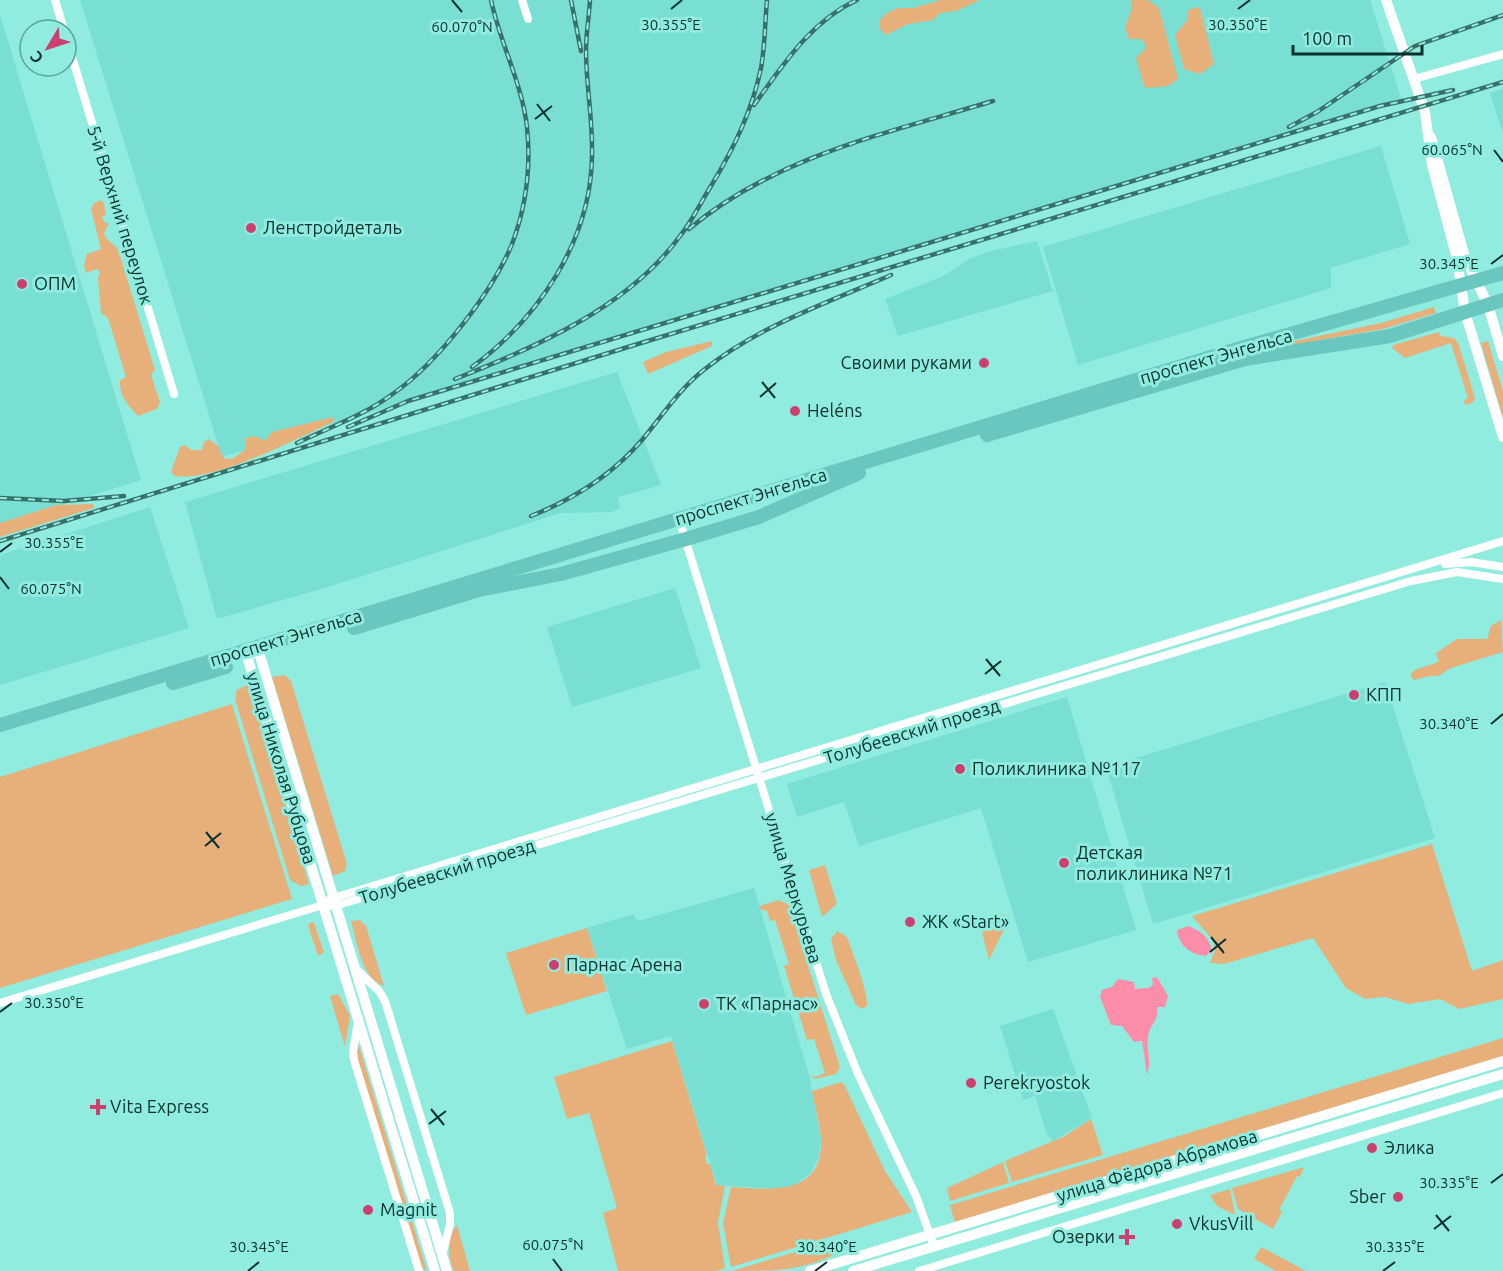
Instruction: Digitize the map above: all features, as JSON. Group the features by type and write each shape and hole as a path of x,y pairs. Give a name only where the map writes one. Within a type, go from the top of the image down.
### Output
{"main road":[{"name":"проспект Энгельса","path":"0,735 679,519 1241,348 1503,273"},
{"name":"проспект Энгельса","path":"0,725 478,590 561,574 686,539 759,517 851,476 1193,373 1245,359 1390,336 1503,300"}],"street":[{"path":"55,0 60,18"},
{"path":"522,0 528,19"},
{"path":"1386,0 1414,79 1429,134 1436,148 1465,257 1468,283 1465,312 1503,437"},
{"path":"1414,79 1503,54"},
{"name":"5-й Верхний переулок","path":"78,77 174,394"},
{"path":"1468,283 1488,304 1503,356"},
{"name":"улица Меркурьева","path":"679,519 826,994 858,1074 916,1196 934,1246"},
{"name":"Толубеевский проезд","path":"0,1003 758,773 1424,568 1503,541"},
{"name":"Толубеевский проезд","path":"1424,568 1460,562 1503,567"},
{"name":"Толубеевский проезд","path":"758,773 1411,581 1457,572 1503,579"},
{"name":"улица Николая Рубцова","path":"253,655 334,902 447,1271"},
{"name":"улица Николая Рубцова","path":"253,655 323,905 435,1271"},
{"path":"354,967 379,991 385,1001 450,1213 450,1224 442,1256"},
{"path":"358,1020 354,1060 419,1271"},
{"name":"улица Фёдора Абрамова","path":"810,1271 1503,1061"},
{"name":"улица Фёдора Абрамова","path":"853,1271 1503,1074"},
{"path":"919,1271 1503,1093"}],"shaded area":[{"path":"80,0 1370,0 1402,101 222,457"},
{"path":"941,0 980,0 956,11 940,13 933,20 908,24 886,35 880,29 879,21 887,13 898,8 913,8"},
{"path":"1132,0 1148,0 1159,8 1178,79 1168,86 1148,88 1144,86 1136,58 1146,45 1141,39 1129,39 1125,27 1131,12"},
{"path":"1195,7 1200,8 1214,64 1200,74 1184,69 1175,35 1188,19 1188,11"},
{"path":"0,15 141,480 0,524"},
{"path":"1503,89 1503,133 1490,93"},
{"path":"1381,146 1410,244 1331,268 1331,288 1078,365 1043,247"},
{"path":"101,200 104,203 106,215 102,216 104,222 109,224 104,233 118,249 155,370 151,375 160,402 157,409 138,416 121,391 120,380 126,377 108,318 101,313 98,278 100,272 97,269 86,273 84,265 87,254 101,249 91,209 94,203"},
{"path":"1037,241 1053,291 898,336 885,299 943,276 969,259 991,251"},
{"path":"1434,307 1436,313 1383,329 1286,346 1285,343 1381,323"},
{"path":"1439,332 1440,336 1454,338 1458,343 1475,398 1472,403 1465,405 1464,400 1468,398 1451,343 1405,358 1392,348 1393,345"},
{"path":"712,341 712,346 648,374 643,362 666,352"},
{"path":"1488,341 1503,391 1503,418 1481,343"},
{"path":"617,372 661,485 618,497 620,508 612,512 561,513 328,587 217,619 185,502"},
{"path":"333,417 333,422 232,466 211,473 191,476 175,476 171,472 180,447 185,445 191,450 202,450 204,442 209,439 219,447 225,459 234,458 246,449 246,438 255,436 265,441 272,432"},
{"path":"93,504 94,508 0,537 0,523 56,505"},
{"path":"150,507 189,628 0,685 0,555"},
{"path":"675,588 701,668 572,707 547,627"},
{"path":"1501,620 1503,652 1451,668 1438,676 1414,680 1411,677 1414,671 1439,661 1436,653 1457,639 1487,639 1491,626"},
{"path":"285,675 291,681 347,864 345,871 333,876 272,677"},
{"path":"1385,682 1435,838 1153,924 1106,767"},
{"path":"249,684 309,884 301,886 290,880 235,699 237,690"},
{"path":"1067,697 1136,930 1028,962 981,808 859,846 844,802 797,817 787,784"},
{"path":"232,704 292,899 0,988 0,777"},
{"path":"1432,844 1472,971 1503,960 1503,999 1459,1009 1440,999 1408,1004 1385,997 1365,999 1346,988 1313,938 1224,964 1210,963 1215,950 1213,940 1192,916"},
{"path":"825,865 837,904 822,917 809,870"},
{"path":"754,888 809,1075 821,1138 819,1157 810,1174 794,1185 777,1189 717,1185 671,1036 627,1049 587,928 633,914 638,921"},
{"path":"779,900 789,905 840,1067 836,1074 815,1079 810,1074 815,1077 825,1073 814,1039 807,1040 784,966 789,964 775,920 770,921 767,911 759,909 760,906"},
{"path":"1001,914 1010,917 989,960 982,932 993,928"},
{"path":"360,920 366,926 384,986 370,976 361,958 351,921"},
{"path":"311,922 314,923 324,952 318,956 308,925"},
{"path":"1189,926 1201,933 1209,942 1212,951 1205,956 1190,951 1180,941 1177,930"},
{"name":"Парнас Арена","path":"587,928 607,991 526,1015 506,953"},
{"path":"837,931 847,937 860,972 867,1000 867,1006 862,1009 856,1005 836,960 831,939"},
{"path":"1157,977 1168,996 1165,1007 1157,1007 1157,1017 1149,1033 1147,1075 1142,1041 1134,1042 1122,1026 1111,1025 1100,997 1102,990 1112,987 1118,979 1134,982 1135,989 1148,988 1153,985 1152,978"},
{"path":"338,994 350,1016 345,1047 330,996"},
{"path":"1053,1009 1092,1118 1053,1141 1047,1135 1035,1096 1023,1100 1000,1026"},
{"path":"1503,1038 1503,1057 955,1223 950,1205"},
{"path":"672,1041 707,1155 705,1156 707,1164 710,1164 716,1185 725,1186 718,1222 725,1268 716,1271 618,1271 603,1213 617,1208 589,1113 567,1119 554,1077"},
{"path":"358,1045 427,1271 421,1266 357,1057"},
{"path":"841,1082 844,1084 885,1171 912,1212 731,1267 723,1223 731,1187 759,1189 788,1187 811,1175 818,1163 821,1147 812,1091"},
{"path":"1091,1119 1103,1155 1012,1182 1005,1161 1063,1137"},
{"path":"1003,1162 1009,1183 950,1201 947,1188"},
{"path":"1304,1167 1279,1210 1282,1212 1273,1229 1238,1209 1232,1188"},
{"path":"1230,1189 1235,1215 1217,1206 1210,1195"},
{"path":"457,1225 470,1271 454,1271 452,1266 449,1253 450,1241"},
{"path":"834,1240 838,1253 799,1267 732,1271"},
{"path":"1261,1247 1306,1271 1276,1271 1254,1259"}],"railway":[{"path":"297,443 371,408 411,380 462,326 491,284 512,244 521,216 526,186 527,127 521,95 491,0"},
{"path":"571,0 581,51"},
{"path":"472,367 519,325 539,301 557,275 582,218 589,187 592,156 586,50 590,0"},
{"path":"455,379 548,339 578,322 607,304 659,262 692,218 741,129 761,68 767,0"},
{"path":"754,105 799,45 826,20 857,0"},
{"path":"1289,127 1317,112 1415,46 1503,15"},
{"path":"0,541 641,343 1503,82"},
{"path":"348,427 408,401 1380,106 1453,90"},
{"path":"689,229 723,204 758,183 796,165 874,136 993,101"},
{"path":"531,516 577,494 605,475 642,440 687,385 726,354 771,327 891,275"},
{"path":"0,498 64,501 124,496"}],"place":[{"name":"Ленстройдеталь","path":"251,228"},
{"name":"ОПМ","path":"22,284"},
{"name":"Своими руками","path":"984,363"},
{"name":"Heléns","path":"795,411"},
{"name":"КПП","path":"1354,695"},
{"name":"Поликлиника №117","path":"960,769"},
{"name":"Детская поликлиника №71","path":"1064,863"},
{"name":"ЖК «Start»","path":"910,922"},
{"name":"Парнас Арена","path":"554,965"},
{"name":"ТК «Парнас»","path":"704,1004"},
{"name":"Perekryostok","path":"971,1083"},
{"name":"Vita Express","path":"98,1107"},
{"name":"Элика","path":"1372,1148"},
{"name":"Sber","path":"1398,1197"},
{"name":"Magnit","path":"368,1210"},
{"name":"VkusVill","path":"1177,1224"},
{"name":"Озерки","path":"1127,1237"}]}
